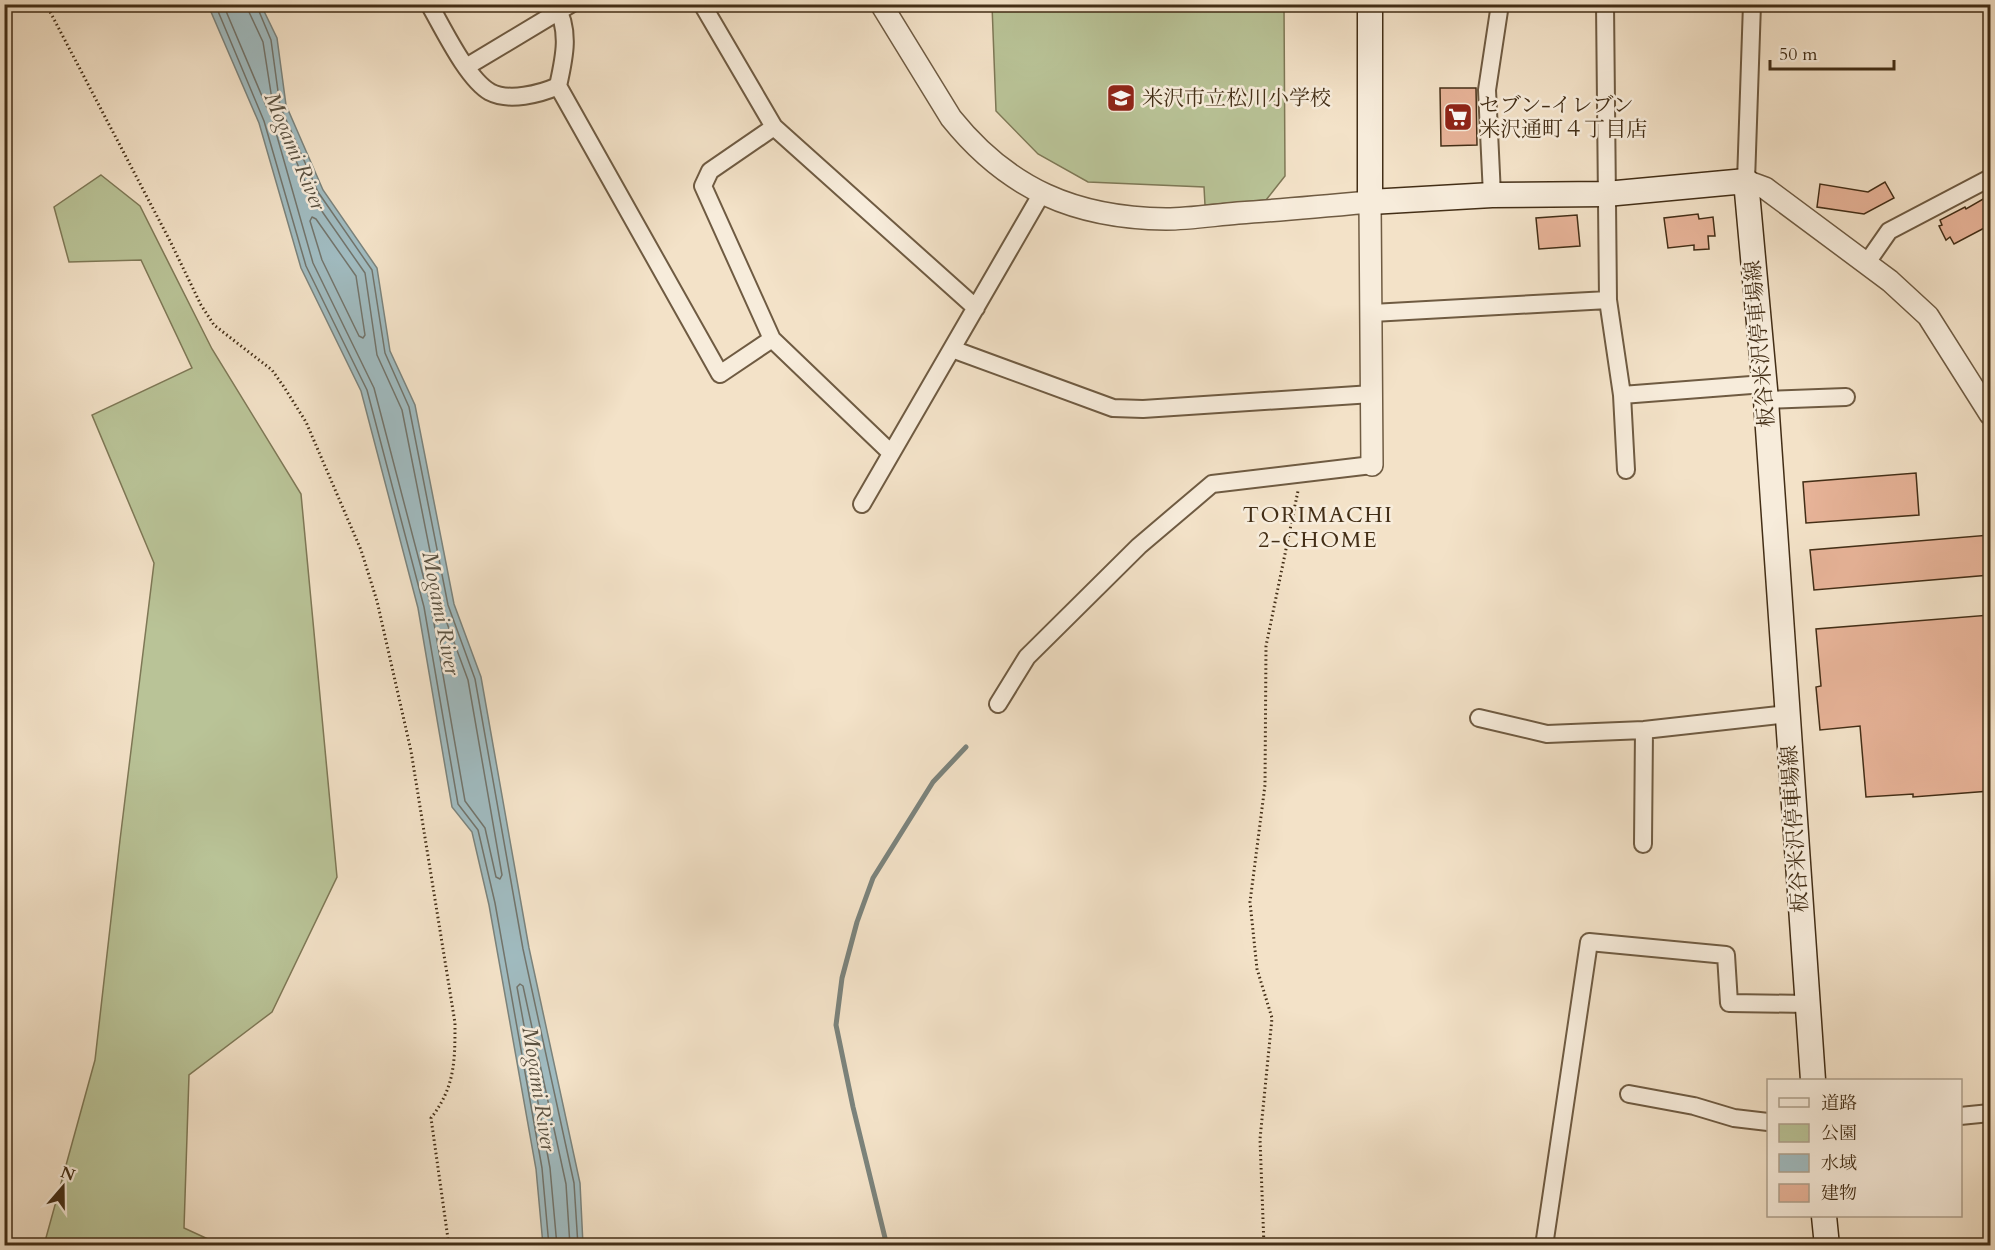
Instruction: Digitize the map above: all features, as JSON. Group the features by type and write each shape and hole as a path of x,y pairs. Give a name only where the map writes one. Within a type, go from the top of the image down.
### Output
{"main road":[{"path":"1370,4 1370,202 1492,195 1606,194 1746,181"},
{"name":"板谷米沢停車場線","path":"1746,181 1765,392 1813,1079"},
{"path":"1824,1217 1827,1245"}],"street":[{"path":"429,4 466,67 481,85 492,93 514,97 540,94 558,86"},
{"path":"702,4 774,127 976,308"},
{"path":"881,4 951,118 964,134 1000,167 1042,193 1090,211 1138,218 1168,219 1370,202 1372,465 1212,484 1139,546 1027,657 998,704"},
{"path":"1492,195 1487,90 1500,4"},
{"path":"1605,4 1608,300 1622,395 1626,470"},
{"path":"1752,4 1746,181 1765,188 1890,281 1928,316 1990,414"},
{"path":"466,67 562,7 565,28 564,56 558,86 720,374 772,339"},
{"path":"774,127 710,171 703,186 772,339 891,453"},
{"path":"1866,264 1889,231 1990,178"},
{"path":"862,504 1042,193"},
{"path":"1372,313 1608,300"},
{"path":"952,349 1113,408 1154,408 1372,394"},
{"path":"1622,395 1765,392 1846,397"},
{"path":"1479,718 1547,734 1644,730 1788,714"},
{"path":"1643,844 1644,730"},
{"path":"1544,1245 1589,942 1726,955 1729,1003 1808,1004"},
{"path":"1629,1094 1694,1106 1734,1118 1767,1122"},
{"path":"1962,1116 1990,1113"}],"path":[{"path":"46,4 201,305 214,325 272,370 306,422 361,550 377,602 411,751 455,1023 452,1080 441,1104 431,1118 449,1245"},
{"path":"1264,1245 1260,1139 1272,1018 1257,969 1250,902 1265,785 1266,646 1301,474"}],"green space":[{"name":"米沢市立松川小学校","path":"992,5 1284,5 1285,176 1266,200 1205,205 1204,187 1088,182 1038,154 996,111"},
{"path":"101,175 140,206 212,349 301,494 337,877 272,1012 189,1075 184,1228 221,1245 44,1245 95,1060 154,563 92,415 192,368 141,260 69,262 54,207"}],"water":[{"name":"Mogami River","path":"208,5 261,5 277,38 286,105 323,190 377,268 390,351 415,405 454,604 481,677 529,948 580,1183 583,1245 543,1245 536,1169 489,905 472,832 452,807 418,608 361,391 301,268 259,123"}],"building":[{"name":"セブン-イレブン 米沢通町４丁目店","path":"1440,88 1476,88 1477,145 1441,146"},
{"path":"1885,182 1894,198 1864,214 1817,207 1820,184 1868,192"},
{"path":"1990,195 1990,225 1954,244 1950,237 1946,240 1939,226 1942,225 1940,220"},
{"path":"1698,214 1699,219 1713,217 1715,236 1708,236 1709,249 1694,250 1694,245 1668,248 1664,218"},
{"path":"1577,215 1580,246 1539,249 1536,218"},
{"path":"1916,473 1919,515 1806,523 1803,482"},
{"path":"1990,535 1990,575 1814,590 1810,550"},
{"path":"1990,615 1990,791 1913,797 1913,794 1866,797 1860,726 1820,730 1816,687 1821,686 1816,629"}],"waterway":[{"path":"887,1246 853,1107 836,1025 842,978 857,922 873,878 933,782 966,747"}],"place":[{"name":"米沢市立松川小学校","path":"1121,98"},
{"name":"セブン-イレブン 米沢通町４丁目店","path":"1458,117"}],"district":[{"name":"TORIMACHI 2-CHOME","path":"1318,528"}]}
